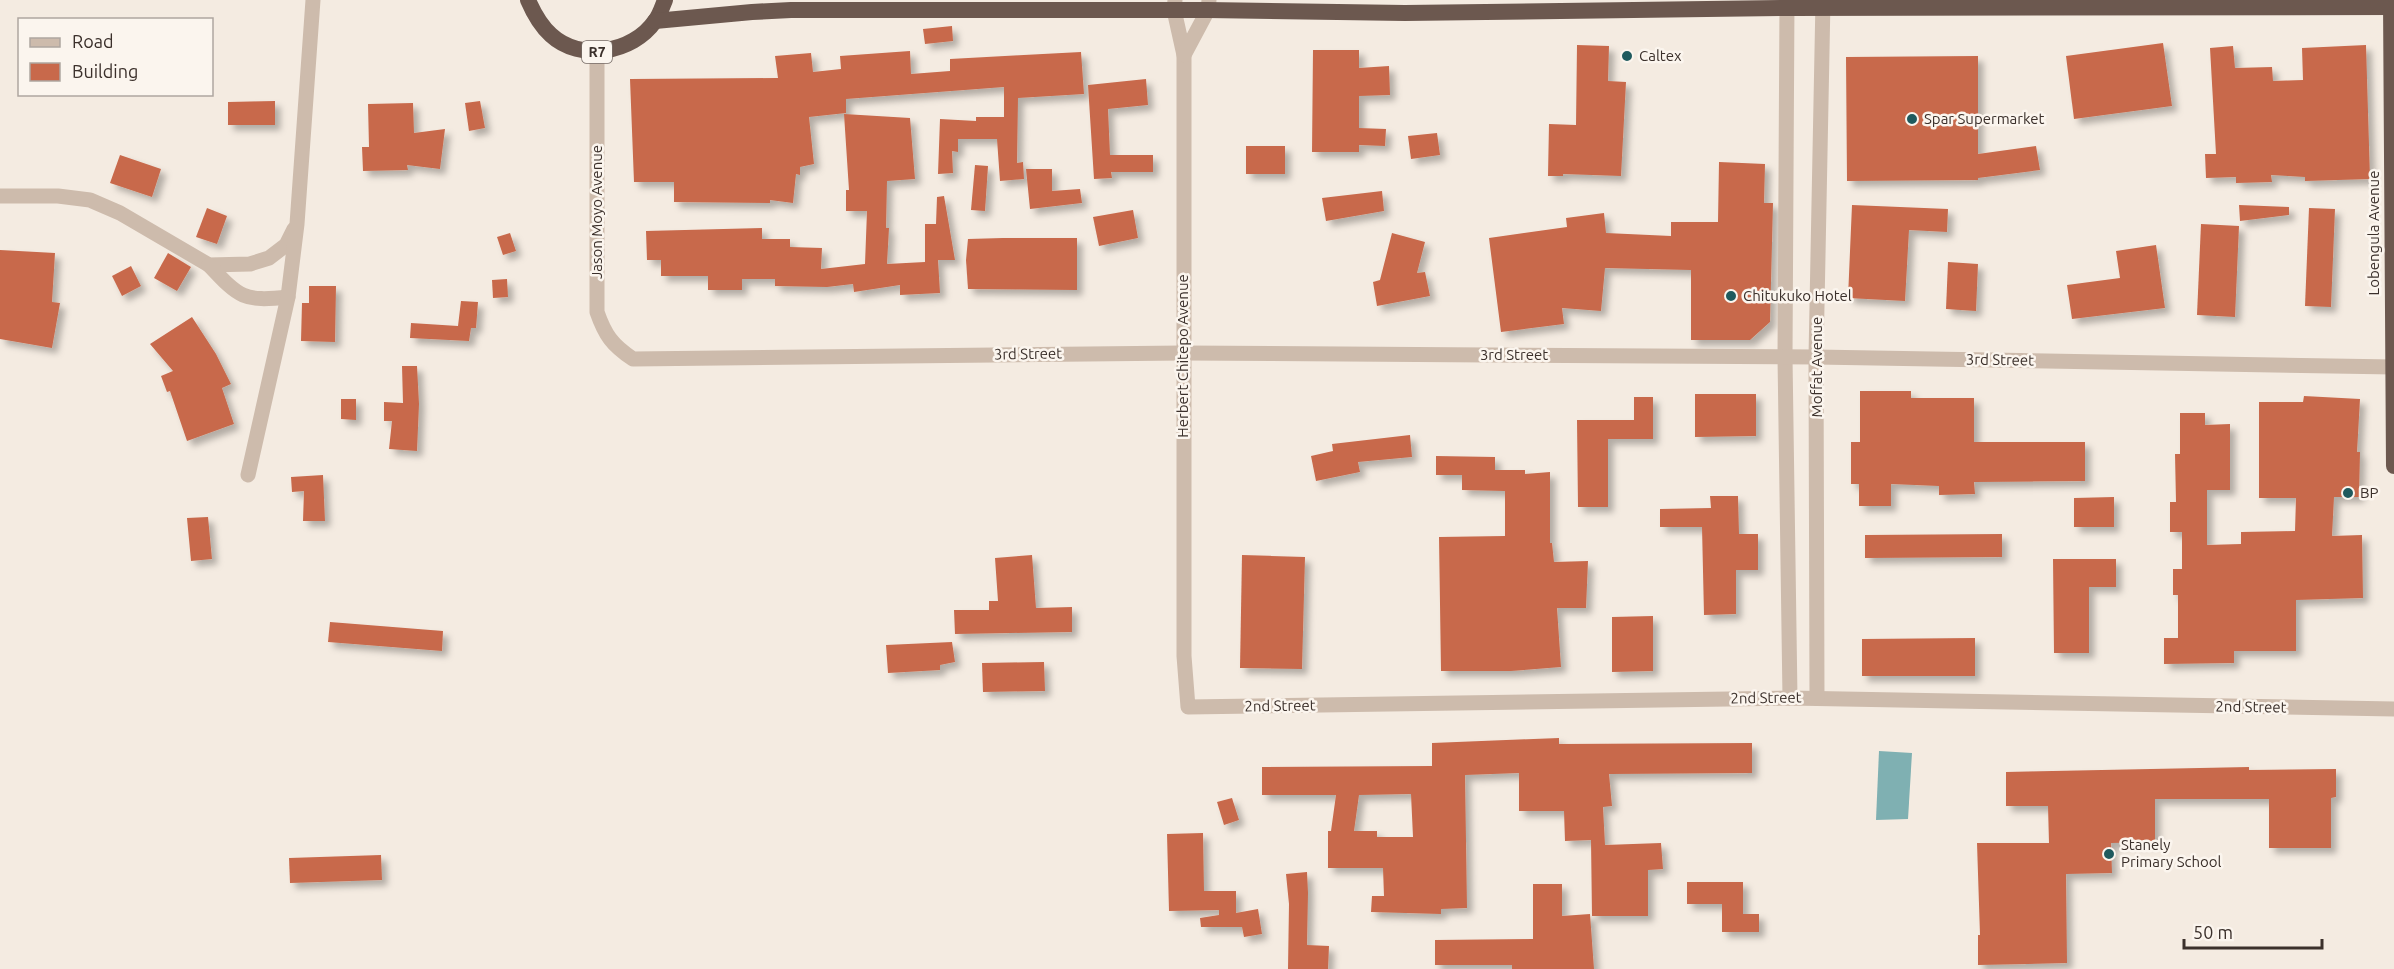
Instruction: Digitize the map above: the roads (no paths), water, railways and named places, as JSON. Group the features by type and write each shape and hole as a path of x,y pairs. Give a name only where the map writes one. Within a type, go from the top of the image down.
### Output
{"highway":[{"name":"R7","path":"528,0 537,19 553,37 574,48 597,52 620,48 640,38 655,21 665,0"},
{"path":"655,21 752,12 791,5 2392,5"},
{"name":"Lobengula Avenue","path":"2392,5 2394,466"}],"street":[{"path":"248,475 288,297 297,224 313,0"},
{"name":"Moffat Avenue","path":"1787,4 1785,357 1790,698"},
{"name":"Herbert Chitepo Avenue","path":"1174,5 1184,55 1184,656"},
{"name":"Herbert Chitepo Avenue","path":"1184,55 1208,5"},
{"name":"Moffat Avenue","path":"1817,698 1816,357 1822,5"},
{"name":"Jason Moyo Avenue","path":"597,52 597,312 604,332 618,349 633,358"},
{"path":"0,196 58,196 90,200 120,213 209,265 233,291 247,298 262,300 288,297"},
{"path":"209,265 250,264 269,258 286,245 297,224"},
{"name":"3rd Street","path":"633,358 1183,353 1816,357 2393,367"},
{"name":"2nd Street","path":"1184,656 1188,707 1817,698 2394,710"}],"water":[{"path":"1879,751 1912,753 1908,819 1876,820"}],"place":[{"name":"Caltex","path":"1627,56"},
{"name":"Spar Supermarket","path":"1912,119"},
{"name":"Chitukuko Hotel","path":"1731,296"},
{"name":"BP","path":"2348,493"},
{"name":"Stanely Primary School","path":"2109,854"}]}
